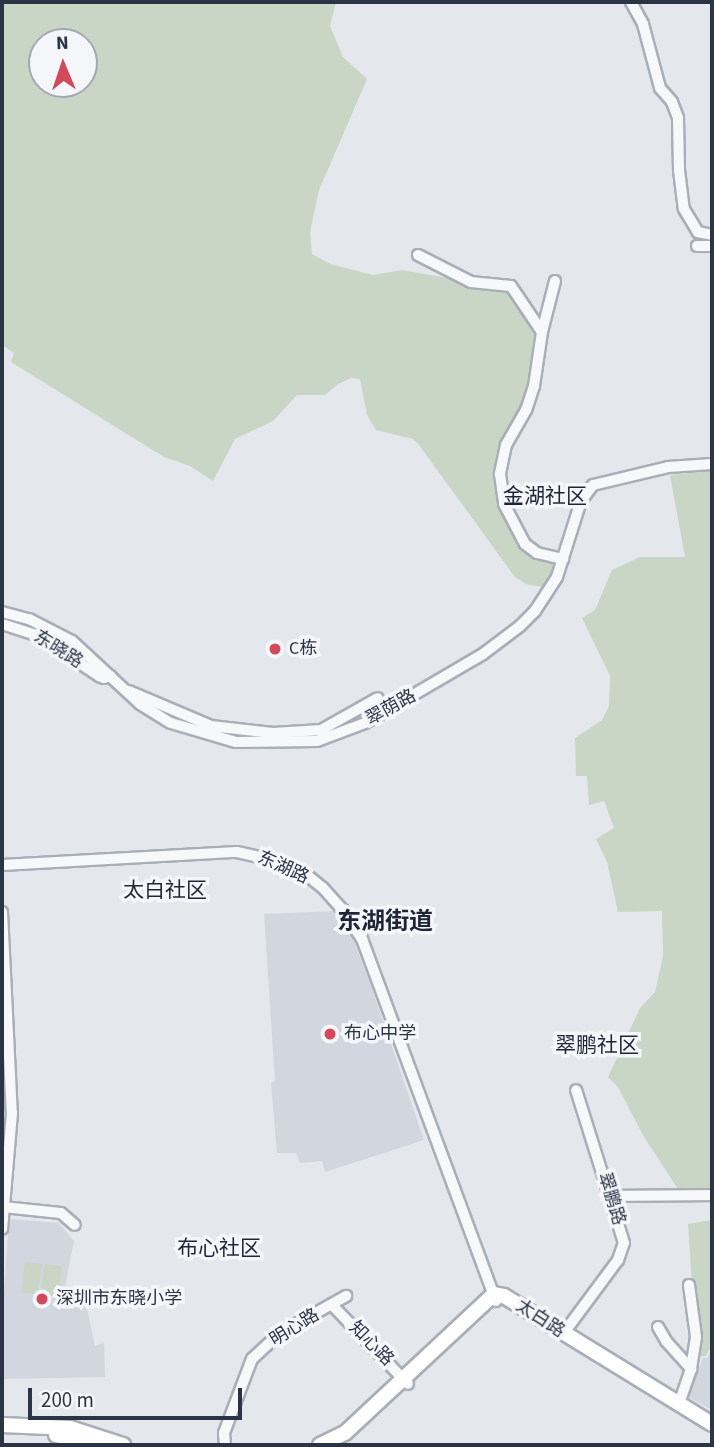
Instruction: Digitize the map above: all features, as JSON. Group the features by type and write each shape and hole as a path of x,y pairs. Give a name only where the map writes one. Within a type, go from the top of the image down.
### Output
{"main road":[{"name":"太白路","path":"320,1445 337,1443 495,1297 504,1296 678,1407"},
{"name":"太白路","path":"495,1297 711,1426"},
{"path":"2,1425 70,1428 123,1445"},
{"path":"2,1433 63,1436 96,1445"}],"street":[{"path":"631,2 643,24 660,88 672,102 678,118 679,170 684,209 698,232 712,235"},
{"path":"697,246 712,246"},
{"path":"418,255 471,282 512,286 542,332"},
{"path":"555,281 542,332 534,386 526,410 506,445 501,482 504,503 525,544 537,553 563,559"},
{"name":"翠荫路","path":"2,612 29,619 59,633 140,704 171,723 222,739 286,744 331,738 376,717 500,643 535,611 557,577 581,500 593,485 668,467 712,464"},
{"name":"东晓路","path":"2,624 39,636 99,676 111,676"},
{"path":"123,689 203,723 244,732 321,730 378,698"},
{"name":"东湖路","path":"2,865 237,852 261,855 288,866 323,888 362,939 495,1297"},
{"path":"2,912 7,1114 2,1229"},
{"name":"翠鹏路","path":"563,1334 622,1254 624,1243 576,1090"},
{"path":"611,1196 712,1195"},
{"path":"3,1207 61,1213 75,1225"},
{"path":"678,1407 691,1369 696,1337 689,1285"},
{"name":"明心路","path":"225,1445 224,1433 252,1359 280,1333 332,1306 345,1296"},
{"name":"知心路","path":"332,1306 406,1381"},
{"path":"658,1327 666,1341 691,1369"}],"shaded area":[{"name":"布心中学","path":"337,911 350,931 371,986 424,1140 325,1172 322,1161 300,1163 296,1153 277,1153 271,1083 275,1081 264,914"},
{"name":"深圳市东晓小学","path":"9,1219 59,1223 74,1241 65,1286 81,1287 78,1298 85,1299 95,1346 104,1343 105,1377 2,1379 2,1322"},
{"path":"712,1349 712,1410 688,1397 703,1358 707,1358"}],"green space":[{"path":"2,2 336,2 330,26 343,57 367,79 319,190 310,232 312,254 330,264 373,275 402,270 481,284 506,283 542,332 534,386 510,437 500,474 519,536 557,559 551,576 542,587 526,584 515,577 419,445 413,439 376,430 367,415 360,379 351,378 325,395 297,395 273,421 235,439 213,481 190,466 164,457 11,362 14,353 2,345"},
{"path":"712,471 712,1191 680,1192 644,1137 618,1087 608,1077 640,1008 655,992 663,956 662,911 618,912 607,862 596,839 614,828 604,801 589,805 587,776 576,776 575,738 602,720 609,706 610,676 582,618 595,610 612,570 640,557 685,557 670,475"},
{"path":"712,1220 712,1345 706,1356 697,1357 688,1224"},
{"path":"25,1262 42,1264 38,1295 21,1293"},
{"path":"44,1264 62,1266 59,1297 41,1295"}],"place":[{"name":"C栋","path":"275,649"},
{"name":"布心中学","path":"330,1034"},
{"name":"深圳市东晓小学","path":"42,1299"}],"district":[{"name":"金湖社区","path":"545,496"},
{"name":"太白社区","path":"165,890"},
{"name":"东湖街道","path":"385,922"},
{"name":"翠鹏社区","path":"597,1045"},
{"name":"布心社区","path":"219,1248"}]}
